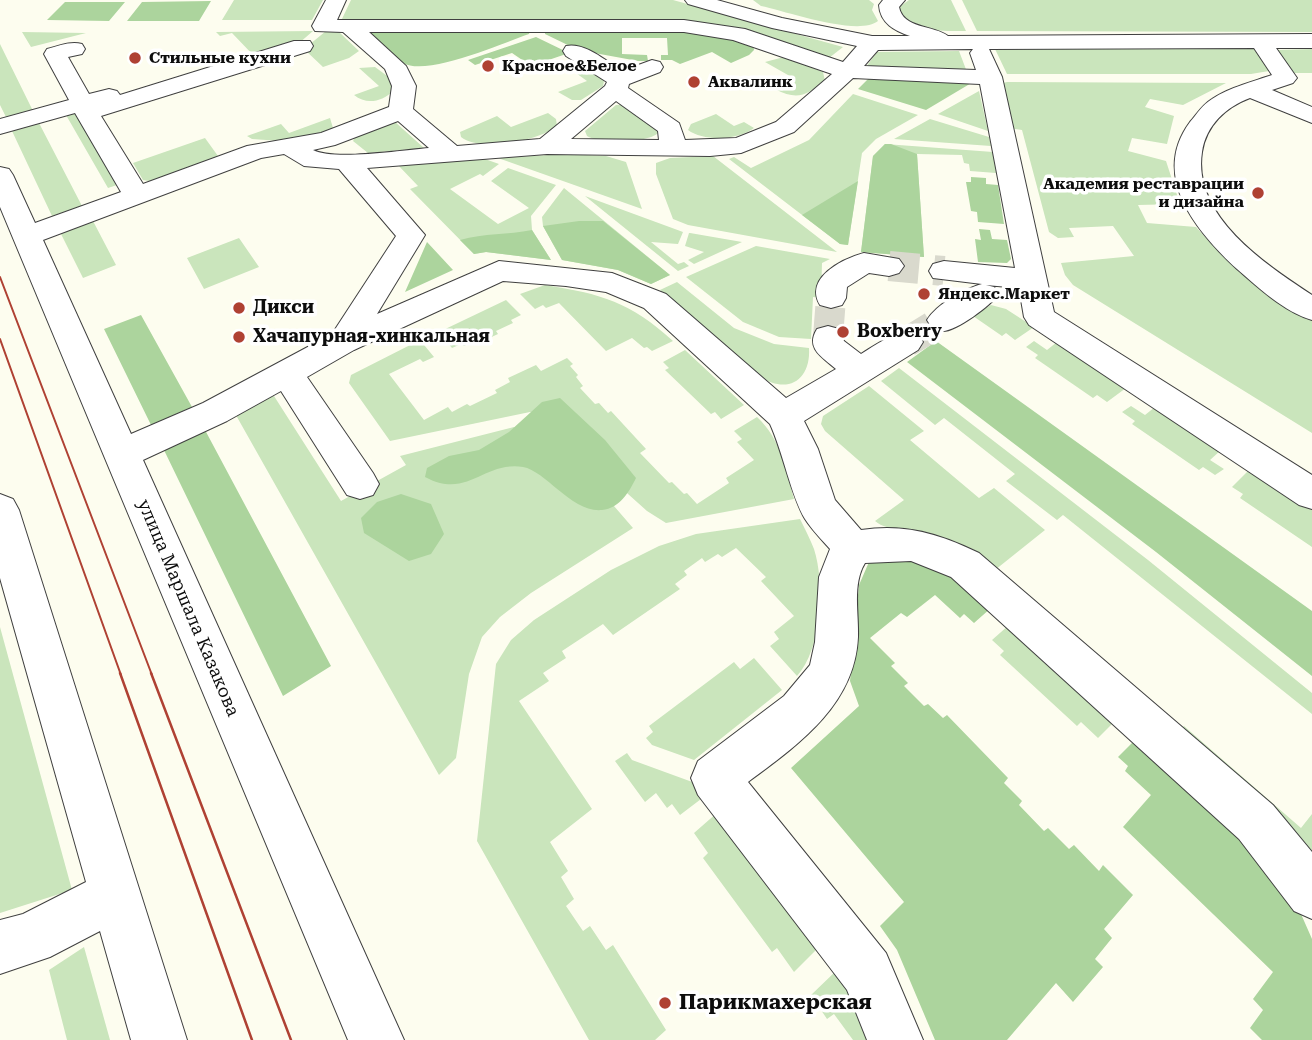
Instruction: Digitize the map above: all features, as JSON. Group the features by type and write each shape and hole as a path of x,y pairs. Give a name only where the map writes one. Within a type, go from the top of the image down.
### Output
{"street":[{"path":"336,0 323,26 703,28 737,34 847,71 990,77"},
{"path":"695,0 779,24 872,43 1312,41"},
{"path":"895,0 889,5 890,14 903,27 920,34 967,41 990,77 1040,317 1312,494"},
{"path":"350,27 395,65 404,86 401,111"},
{"path":"1260,40 1285,78 1230,98 1213,109 1192,134 1187,149 1187,177 1199,209 1227,245 1269,282 1312,309"},
{"path":"288,146 313,160 347,162 547,146 710,148 741,145 785,127 835,85 872,43"},
{"path":"137,195 87,113 302,46"},
{"path":"74,50 55,54 82,104"},
{"path":"574,51 670,128 673,146"},
{"path":"0,127 221,61 214,53"},
{"path":"547,146 618,85 652,67"},
{"path":"1252,90 1312,116"},
{"path":"27,236 256,150 326,140 401,111"},
{"path":"401,111 450,153"},
{"path":"343,342 411,234 347,162"},
{"name":"улица Маршала Казакова","path":"0,175 376,1040"},
{"path":"831,298 832,284 864,263 889,266"},
{"path":"122,454 215,412 343,342 499,271 566,276 612,283 655,301 784,416 800,449 819,508 853,548"},
{"path":"944,271 981,285 1035,290"},
{"path":"943,320 981,285"},
{"path":"828,337 828,345 861,372"},
{"path":"784,416 907,342"},
{"path":"286,373 360,484"},
{"path":"0,510 159,1040"},
{"path":"853,548 889,542 929,547 965,565 1256,822 1312,893"},
{"path":"853,548 839,575 838,616 832,663 820,688 798,712 715,778 867,972 895,1040"},
{"path":"0,947 31,938 115,895"}],"green space":[{"path":"234,0 323,0 312,20 222,20"},
{"path":"351,0 673,0 843,47 829,58 739,30 683,20 341,21"},
{"path":"753,0 869,0 874,4 872,10 878,21 868,25 839,25 761,6"},
{"path":"909,0 951,0 966,31 928,29 910,22 898,8"},
{"path":"962,0 1312,0 1312,32 977,31"},
{"path":"211,1 199,21 127,21 142,2"},
{"path":"65,2 125,2 109,21 47,20"},
{"path":"313,31 298,44 255,57 232,33 220,36 216,32"},
{"path":"326,31 339,32 359,51 349,58 323,67 304,49"},
{"path":"366,31 530,31 529,34 465,57 429,66 414,66 398,60"},
{"path":"545,31 685,31 753,44 754,50 731,63 712,52 680,64 672,60 661,60 661,55 668,55 667,38 622,38 622,54 647,55 648,61 638,61 578,50 545,34"},
{"path":"22,32 86,33 31,47"},
{"path":"536,37 569,53 531,66 512,53 475,65 468,60"},
{"path":"0,44 33,111 7,119 0,105"},
{"path":"995,49 1256,49 1269,71 1251,74 1007,74"},
{"path":"1312,49 1312,73 1292,73 1277,50"},
{"path":"959,51 967,72 866,67 877,52"},
{"path":"784,57 823,72 825,81 802,95 790,95 775,89 795,79 765,62"},
{"path":"562,63 582,65 592,71 604,81 603,86 581,100 572,100 558,92 587,81"},
{"path":"375,67 390,78 393,91 374,101 354,95 379,86 359,68"},
{"path":"870,77 973,82 926,110 858,89"},
{"path":"1226,83 1183,105 1150,99 1145,107 1174,116 1167,144 1132,138 1128,151 1166,161 1180,204 1138,205 1147,223 1196,227 1250,277 1312,317 1312,433 1073,285 1065,275 1061,263 1134,256 1113,226 1069,228 1074,237 1058,238 1049,232 1022,130 1009,128 999,84"},
{"path":"979,91 988,131 938,114"},
{"path":"853,94 918,115 876,139 862,153 848,245 840,244 729,159 734,157 751,168 809,140"},
{"path":"616,105 623,105 659,129 658,133 644,139 623,141 593,139 587,136 585,131"},
{"path":"77,112 120,184 108,188 66,115"},
{"path":"548,113 556,119 557,126 524,140 481,144 461,137 460,132 497,116 511,127"},
{"path":"716,114 734,126 744,122 754,128 740,135 721,138 703,136 688,130 691,124"},
{"path":"330,118 333,128 315,137 272,140 252,139 247,136 281,124 289,133"},
{"path":"930,119 989,137 991,146 894,139"},
{"path":"394,121 424,148 368,153 353,141 356,135"},
{"path":"39,123 82,206 52,216 12,131"},
{"path":"205,138 218,156 214,160 155,182 143,180 133,163"},
{"path":"885,144 993,152 996,173 970,171 969,164 964,163 962,155 917,154 924,257 861,252 873,156"},
{"path":"885,144 917,154 924,257 861,252 873,156"},
{"path":"566,154 606,156 626,162 642,209 498,158"},
{"path":"713,156 837,252 688,225 673,219 656,174 656,163 670,158"},
{"path":"482,158 499,164 483,176 480,174 450,189 498,224 529,208 491,181 508,168 556,185 531,216 532,230 551,260 486,252 474,254 410,189 418,186 397,164"},
{"path":"971,177 986,178 986,184 998,185 1004,224 978,222 977,212 971,211 966,182 971,182"},
{"path":"858,181 848,245 840,244 802,215"},
{"path":"564,188 670,275 651,284 618,270 562,260 543,226 542,217"},
{"path":"585,196 683,232 678,244 651,242 678,264 684,262 689,266 678,271"},
{"path":"93,221 116,265 83,278 60,232"},
{"path":"603,221 670,275 651,284 618,270 562,260 543,226"},
{"path":"979,229 990,230 992,239 1007,240 1011,259 1007,263 978,262 975,239 981,240"},
{"path":"532,230 551,260 486,252 474,254 460,240 478,236"},
{"path":"689,233 742,242 694,264 688,260 704,252 685,246"},
{"path":"239,238 259,267 204,289 187,258"},
{"path":"427,242 453,270 405,292"},
{"path":"756,246 830,259 822,263 821,298 813,297 811,339 779,337 743,322 686,277"},
{"path":"677,282 734,328 774,344 809,348 809,359 801,376 795,382 779,384 759,376 660,290"},
{"path":"545,285 583,292 614,302 643,317 673,341 652,351 632,338 606,351 559,303 535,309 520,294"},
{"path":"506,300 521,315 511,320 513,323 496,331 498,334 483,341 480,339 452,348 439,332"},
{"path":"991,305 1006,309 1034,327 1015,340 1006,333 1002,336 973,316"},
{"path":"141,315 192,407 151,425 104,329"},
{"path":"420,340 434,357 423,362 420,359 389,374 424,420 448,407 452,412 497,393 495,390 510,382 508,378 536,365 541,371 567,358 573,364 570,366 583,386 580,388 595,404 599,403 608,413 611,411 646,449 640,453 669,483 672,482 684,494 687,493 697,504 729,483 726,478 754,460 737,442 742,439 734,431 757,417 777,445 794,499 666,523 628,494 571,432 554,418 530,412 390,441 349,383 351,375"},
{"path":"936,341 1312,611 1312,676 1156,552 907,362"},
{"path":"1034,341 1047,350 1057,342 1126,388 1107,402 1097,395 1093,398 1035,358 1038,355 1026,347"},
{"path":"685,350 744,405 721,419 715,412 711,414 665,370 669,368 663,362"},
{"path":"899,368 1148,560 1312,693 1312,714 1063,515 1057,520 1006,481 1015,474 944,418 935,425 881,381"},
{"path":"869,386 924,431 910,440 979,498 994,488 1045,530 990,574 962,550 938,536 922,531 887,527 875,521 904,500 825,431 821,424 823,416"},
{"path":"274,396 341,501 406,465 400,456 514,427 556,439 633,528 531,593 500,617 482,637 469,674 456,758 439,775 237,417 237,412"},
{"path":"560,398 605,440 636,478 627,494 614,506 602,510 580,505 532,470 523,467 497,469 453,484 440,483 425,477 427,468 449,456 479,450 509,432 542,402"},
{"path":"1131,406 1145,415 1155,407 1220,451 1210,460 1224,469 1215,475 1203,467 1199,470 1132,424 1135,421 1122,412"},
{"path":"205,430 331,666 283,696 163,448"},
{"path":"1250,469 1312,510 1312,547 1240,498 1243,494 1232,487"},
{"path":"401,494 431,504 444,534 431,554 409,561 364,533 361,518 377,502"},
{"path":"800,519 814,549 820,579 820,597 812,650 797,676 770,646 779,639 774,632 794,616 761,581 766,577 736,548 722,557 718,554 705,562 702,558 684,571 687,575 675,584 680,589 613,635 603,624 562,651 566,658 543,673 549,681 519,701 592,809 550,842 568,871 561,877 574,899 566,906 583,931 590,926 606,950 613,945 666,1030 655,1040 589,1040 477,841 496,664 511,640 534,620 611,570 659,546 696,534"},
{"path":"924,559 956,577 991,608 974,623 964,614 960,618 935,595 907,617 901,613 870,638 895,663 891,666 908,683 904,686 924,706 928,704 943,718 947,715 1008,778 1004,783 1022,801 1019,805 1044,831 1048,828 1069,849 1074,845 1099,871 1103,865 1133,895 1104,929 1112,938 1095,959 1103,967 1073,1002 1056,983 1007,1040 935,1040 897,950 880,926 904,902 791,768 859,706 850,681 859,585 869,562"},
{"path":"1009,625 1115,721 1098,738 1081,722 1077,726 1000,655 1004,651 992,640"},
{"path":"0,627 72,890 0,913"},
{"path":"754,658 782,690 694,760 652,745 646,738 653,732 649,726 734,662 740,669"},
{"path":"1184,726 1301,828 1312,814 1312,866 1174,736"},
{"path":"1134,741 1239,836 1301,914 1312,939 1312,1040 1262,1040 1250,1028 1263,1010 1253,999 1273,972 1123,827 1151,795 1125,771 1128,766 1118,757"},
{"path":"627,753 632,760 695,783 705,796 680,815 672,804 667,808 656,793 645,802 615,761"},
{"path":"718,812 820,946 794,972 777,948 772,952 703,858 708,853 694,833"},
{"path":"84,947 110,1040 67,1040 49,970"},
{"path":"837,970 873,1040 853,1040 834,1014 827,1019 811,995"}],"tunnel":[{"path":"889,266 944,271"},
{"path":"828,337 831,298"},
{"path":"907,342 943,320"}],"tram line":[{"path":"0,277 152,675"},
{"path":"0,339 121,675"},
{"path":"120,673 252,1040"},
{"path":"151,673 291,1040"}],"place":[{"name":"Стильные кухни","path":"135,58"},
{"name":"Красное&Белое","path":"488,66"},
{"name":"Аквалинк","path":"694,82"},
{"name":"Академия реставрации и дизайна","path":"1258,193"},
{"name":"Яндекс.Маркет","path":"924,294"},
{"name":"Дикси","path":"239,308"},
{"name":"Boxberry","path":"843,332"},
{"name":"Хачапурная-хинкальная","path":"239,337"},
{"name":"Парикмахерская","path":"665,1003"}]}
